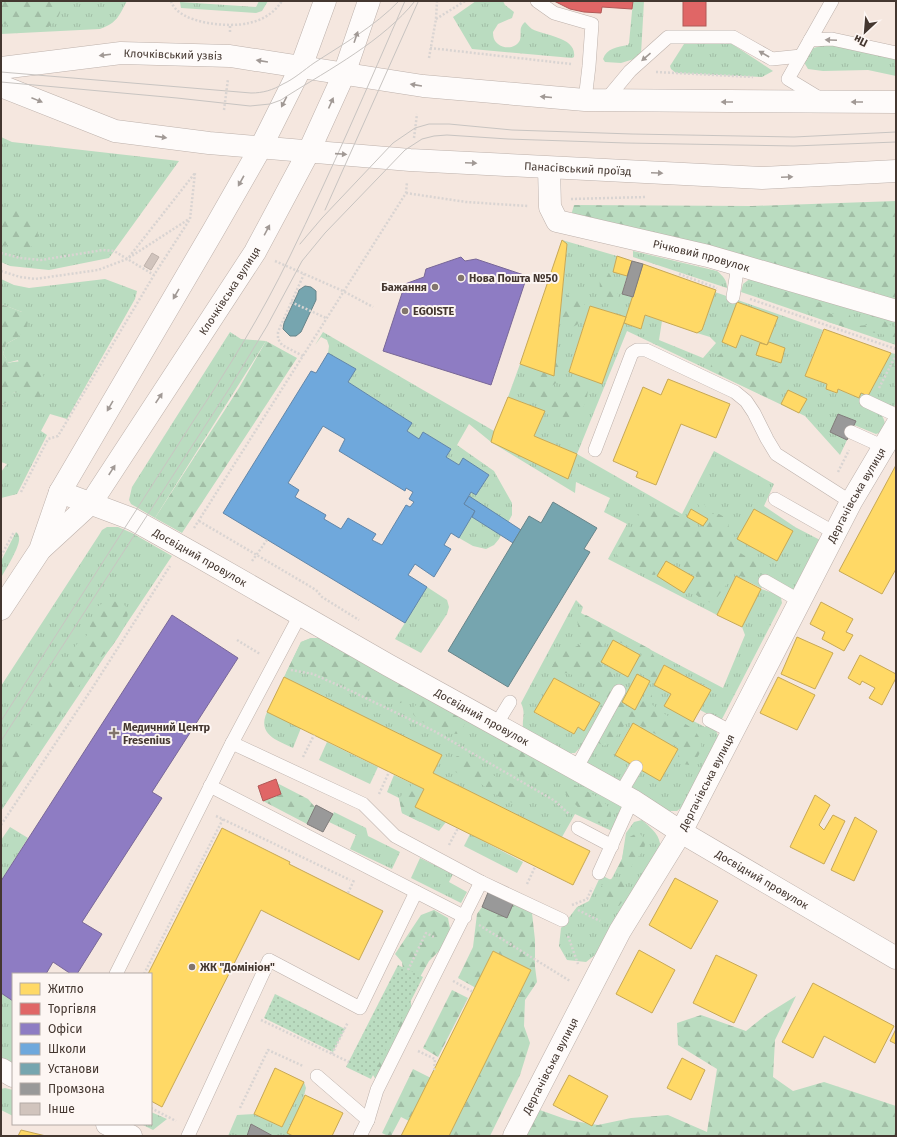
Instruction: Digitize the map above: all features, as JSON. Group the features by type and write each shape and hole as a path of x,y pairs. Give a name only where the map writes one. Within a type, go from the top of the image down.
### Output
{"main road":[{"name":"Клочківська вулиця","path":"40,550 60,492 261,147 301,67 325,1"},
{"name":"Клочківська вулиця","path":"1,609 40,550 91,503 255,252 309,152 344,74 369,1"},
{"name":"Клочківський узвіз","path":"1,68 121,53 230,56 344,74"},
{"path":"344,74 423,86 595,101 896,102"},
{"path":"1,86 115,131 209,144 261,147"},
{"name":"Панасівський проїзд","path":"261,147 410,160 762,178 896,171"},
{"path":"549,168 550,207"},
{"name":"Річковий провулок","path":"550,207 557,221 708,256 896,311"},
{"name":"Дергачівська вулиця","path":"514,1136 620,931 681,832 851,502 896,426"},
{"name":"Досвідний провулок","path":"60,492 132,519 626,797 681,832 896,958"},
{"path":"1,1069 12,1075"}],"lane":[{"path":"537,1 554,13 592,24 589,66 595,101"},
{"path":"826,102 788,79 832,1"},
{"path":"595,101 668,37 733,37 772,59 802,56"},
{"path":"810,40 832,39 896,53"},
{"path":"733,297 738,265"},
{"path":"595,450 632,353 637,350 646,350 735,392 746,401 754,412 766,439 776,454 851,502"},
{"path":"866,401 896,415"},
{"path":"851,432 884,447"},
{"path":"775,499 835,533"},
{"path":"765,581 800,601"},
{"path":"116,973 210,786 300,614"},
{"path":"576,770 619,691"},
{"path":"496,725 510,702"},
{"path":"709,720 732,732"},
{"path":"232,743 363,804 395,836 481,882 562,920"},
{"path":"599,873 612,846 636,767"},
{"path":"210,786 465,917"},
{"path":"578,828 612,846"},
{"path":"360,1136 368,1120 377,1090 465,917 481,882"},
{"path":"189,1132 269,960 360,1008 416,892"},
{"path":"317,1076 368,1120"}],"path":[{"path":"171,1 175,9 183,15 215,24 230,25 249,24 263,18 276,9 282,1"},
{"path":"429,58 436,19 437,1"},
{"path":"436,19 465,1"},
{"path":"230,25 230,32"},
{"path":"430,48 589,66"},
{"path":"630,71 788,79"},
{"path":"224,110 229,75"},
{"path":"413,140 417,114"},
{"path":"21,492 48,439 58,436 154,275 190,219 195,173 127,259"},
{"path":"1,826 93,687 182,548 406,193 407,182"},
{"path":"406,193 466,202 550,207 568,199 652,197"},
{"path":"1,271 20,277 35,279 98,270 127,259 190,219"},
{"path":"1,252 20,258 41,260 103,250 114,251 154,275"},
{"path":"274,261 343,291 373,307"},
{"path":"303,356 282,345 278,339 278,332 304,274"},
{"path":"750,299 896,349"},
{"path":"291,302 326,318"},
{"path":"198,521 316,590 322,597"},
{"path":"1,556 14,532"},
{"path":"256,556 267,540"},
{"path":"285,669 313,674 434,731 555,801 569,814 578,828"},
{"path":"303,757 314,735"},
{"path":"296,753 310,760"},
{"path":"382,796 379,794 388,772"},
{"path":"213,814 359,885"},
{"path":"145,973 223,819"},
{"path":"221,824 222,828"},
{"path":"443,842 449,845 458,828"},
{"path":"527,885 536,867"},
{"path":"599,873 587,899 570,906 620,931"},
{"path":"348,893 353,882"},
{"path":"521,882 533,888"},
{"path":"465,917 589,992"},
{"path":"562,920 589,992"},
{"path":"408,970 426,933 450,946"},
{"path":"453,981 473,992"},
{"path":"332,1054 356,1006"},
{"path":"244,1012 349,1062"},
{"path":"240,1108 268,1050 306,1067 317,1076"},
{"path":"418,1051 435,1060 434,1072"},
{"path":"152,1109 189,1132"}],"green space":[{"path":"1,1 127,1 114,21 100,29 1,34"},
{"path":"1,1 62,1 61,10 58,17 51,25 47,28 38,27 26,30 1,23"},
{"path":"259,1 268,1 262,11 256,13 181,8 180,2 256,7"},
{"path":"476,1 503,1 505,5 514,12 512,18 498,24 493,32 495,40 501,46 513,47 518,43 521,37 522,26 525,22 532,29 559,38 571,45 574,50 574,57 472,49 453,17"},
{"path":"633,1 644,1 641,54 634,59 621,63 605,62 603,59 607,52 616,47 628,45 629,43"},
{"path":"684,44 732,44 773,71 762,77 676,73 670,66"},
{"path":"824,45 842,46 896,58 896,76 868,70 823,71 808,69 805,64 804,56 810,49"},
{"path":"1,137 12,142 179,161 109,258 49,270 10,266 1,262"},
{"path":"896,201 896,300 710,247 570,219 574,205 752,206"},
{"path":"19,206 29,212 35,219 38,233 38,240 31,247 22,251 9,245 1,246 1,216"},
{"path":"562,240 617,256 613,272 627,276 622,294 633,297 626,317 590,306 569,371 602,384 624,323 641,329 645,315 662,321 659,340 703,358 716,343 710,337 697,333 702,330 715,292 823,330 805,376 827,384 826,389 836,393 838,389 859,398 861,393 868,396 891,353 896,354 896,405 880,413 885,423 884,428 876,434 854,425 856,421 838,414 830,432 847,440 840,455 805,416 627,331 577,454 534,436 544,411 508,397 520,364 554,375 567,245"},
{"path":"633,251 717,271 724,278 727,288 633,257"},
{"path":"603,271 609,273 616,288 619,304 614,306 605,302 601,290 600,280"},
{"path":"751,278 896,318 896,345 741,292 743,284"},
{"path":"1,279 14,285 29,288 105,279 137,291 135,299 67,419 50,414 41,431 47,435 17,494 1,498 1,472 7,464 1,462 1,405 7,403 13,393 20,391 28,393 18,360 7,363 3,354 6,344 17,338 22,312 1,304"},
{"path":"572,291 578,291 583,295 584,312 580,322 571,327 564,328 562,318 563,303"},
{"path":"783,292 795,294 801,303 825,303 830,306 827,311 831,314 844,311 849,313 852,321 857,326 867,325 872,316 879,318 896,329 896,342 883,334 854,330 828,322 821,316 793,308 779,301 779,297"},
{"path":"1,304 22,312 28,318 27,329 17,338 6,344 3,354 8,363 21,361 33,363 38,366 43,375 44,388 43,393 39,398 33,399 26,393 16,392 13,393 12,399 1,405"},
{"path":"230,332 241,339 266,341 155,518 131,504 129,500 132,487"},
{"path":"323,332 494,431 568,478 577,454 682,514 714,451 774,484 764,506 795,527 820,540 797,585 792,591 765,581 761,589 776,594 781,598 782,603 722,719 719,720 700,710 710,689 664,665 654,685 671,694 664,706 705,727 708,723 715,728 719,738 683,806 677,811 666,811 630,790 642,770 660,780 678,749 632,724 615,754 630,763 619,783 588,764 585,742 575,753 565,753 523,728 524,713 521,703 576,600 583,607 581,613 723,688 745,635 742,627 761,588 736,576 717,615 608,559 627,524 604,512 610,498 576,482 575,493 491,442 469,424 457,445 494,471 512,503 512,515 499,539 494,545 486,549 473,546 459,538 475,511 464,504 471,492 476,495 489,475 463,459 459,465 446,457 451,449 423,432 419,439 407,431 412,423 348,382 356,369 328,353 329,346 327,340 321,337 315,345","holes":["554,678 599,703 584,731 578,727 574,734 535,713"]},
{"path":"266,341 297,358 182,533 155,518 239,388"},
{"path":"725,350 745,353 790,373 788,385 770,399 710,370 712,361"},
{"path":"556,356 563,361 563,365 561,376 557,382 551,386 550,392 555,398 561,398 570,388 573,377 579,378 588,385 584,407 573,419 568,422 552,418 545,408 527,396 524,388 529,374 544,372"},
{"path":"697,502 702,502 712,514 719,514 728,519 730,535 734,546 739,552 757,563 761,571 752,580 734,574 713,603 704,601 695,594 696,576 673,559 666,558 655,575 644,573 632,568 627,565 616,553 618,547 634,525 639,514 646,508 670,512 690,522 703,532 711,520 703,514"},
{"path":"107,527 118,527 132,533 172,556 1,811 1,686 102,530"},
{"path":"16,532 19,536 18,546 1,578 1,561"},
{"path":"427,587 447,600 449,607 447,614 421,653 395,639"},
{"path":"109,601 120,603 126,607 128,613 127,620 119,636 109,650 97,661 84,682 77,687 56,723 41,736 37,746 22,763 21,767 12,776 8,776 6,784 1,787 1,763 9,759 12,753 9,748 12,742 22,734 21,725 24,721 28,721 30,726 35,723 34,714 36,707 48,695 49,684 52,676 61,669 79,642 87,635 95,610 102,604"},
{"path":"586,615 650,649 660,667 658,676 653,681 640,673 636,668 642,654 610,638 600,649 596,660 610,671 615,680 615,693 619,701 634,711 638,708 648,689 651,690 652,697 650,703 665,714 695,731 701,746 698,756 689,765 683,764 678,759 679,748 633,722 626,723 612,742 604,746 595,741 592,730 592,722 601,705 593,689 577,676 566,673 554,675 549,672 560,652 569,650 581,644 577,619"},
{"path":"311,638 324,638 624,807 612,831 575,814 562,837 433,773 442,755 284,677 301,642"},
{"path":"311,638 324,638 408,685 407,695 401,703 388,704 380,701 370,703 363,700 355,689 324,677 316,672 306,670 294,675 286,673 301,642"},
{"path":"427,697 467,719 462,730 457,734 444,733 417,719 413,714 414,707 423,698"},
{"path":"267,712 301,728 293,748 275,739 266,731 264,726"},
{"path":"327,742 378,767 370,784 319,760"},
{"path":"505,743 511,744 545,763 548,768 548,773 545,783 540,783 519,774 505,766 500,761 496,755 495,747"},
{"path":"457,756 469,759 498,778 524,790 530,796 531,800 529,805 520,805 506,800 470,777 459,774 453,770 450,766 452,760"},
{"path":"394,775 424,789 446,822 439,831 402,813 399,798 387,792"},
{"path":"277,783 308,799 315,807 307,824 263,801 281,794"},
{"path":"413,784 424,789 431,815 420,822 402,813 399,798"},
{"path":"573,784 596,796 607,805 611,815 608,824 597,823 588,818 568,797 565,790 568,785"},
{"path":"334,812 366,828 368,836 400,852 392,869 350,849 356,835 329,822"},
{"path":"642,820 657,836 661,850 599,952 586,962 567,960 559,946 561,928 577,907 589,901 601,875 611,880 622,859 626,833 634,822"},
{"path":"10,827 28,838 1,881 1,840"},
{"path":"470,834 523,862 517,873 464,846"},
{"path":"635,834 640,834 645,839 644,849 627,872 622,874 619,873 616,871 622,859 626,839"},
{"path":"420,858 453,874 449,882 467,892 461,903 411,878"},
{"path":"613,878 624,881 626,888 625,897 619,906 610,905 599,898 602,885 606,881"},
{"path":"514,902 532,913 537,982 525,1000 524,1026 530,1043 520,1075 490,1136 449,1136 531,970 493,951 476,988 458,978 473,947 477,914 482,907 507,918"},
{"path":"434,910 448,918 450,929 442,948 429,961 410,995 412,1011 376,1080 373,1075 374,1063 405,987 402,962 395,954 421,915"},
{"path":"398,965 423,977 371,1079 346,1067"},
{"path":"452,990 468,998 438,1057 423,1048"},
{"path":"1,993 12,1000 12,1064 1,1059"},
{"path":"275,994 345,1029 333,1052 264,1018"},
{"path":"796,996 775,1040 773,1077 793,1091 824,1082 896,1106 896,1136 518,1136 537,1109 568,1120 598,1125 631,1118 668,1115 707,1132 717,1069 678,1045 677,1023 701,1015 746,1031 767,1014"},
{"path":"413,1069 431,1078 409,1121 401,1117 391,1136 388,1136 382,1133"},
{"path":"304,1082 306,1088 293,1136 273,1136 251,1124 247,1136 228,1136 237,1115 254,1114 282,1127"},
{"path":"5,1088 12,1090 12,1116 1,1110 1,1089"},
{"path":"152,1112 167,1119 153,1130 143,1125 152,1125"}],"building: Житло":[{"path":"562,240 567,244 554,376 520,364"},
{"path":"617,256 632,261 627,276 613,272"},
{"path":"643,264 716,290 702,330 697,333 645,315 641,329 624,323"},
{"path":"737,302 778,317 767,345 741,335 736,348 722,342"},
{"path":"590,306 626,317 602,384 569,372"},
{"path":"824,329 891,353 868,396 861,393 859,398 838,389 837,393 826,389 827,384 805,376"},
{"path":"769,342 785,348 781,363 756,355 760,343 767,345"},
{"path":"668,379 730,404 716,438 681,424 656,485 636,477 638,472 613,461 643,387 661,395"},
{"path":"788,390 807,399 799,413 781,404"},
{"path":"508,397 545,411 534,436 577,454 568,479 491,442"},
{"path":"896,465 896,569 882,594 839,571"},
{"path":"691,509 708,519 703,526 687,517"},
{"path":"754,509 793,531 777,561 737,539"},
{"path":"666,561 694,577 684,593 657,576"},
{"path":"736,576 761,589 742,627 717,615"},
{"path":"821,602 853,619 846,632 853,635 844,651 822,639 825,632 810,624"},
{"path":"797,637 833,653 815,689 781,674"},
{"path":"613,640 640,655 628,677 601,662"},
{"path":"860,655 896,674 896,678 882,705 869,698 875,688 862,681 860,685 848,678"},
{"path":"664,665 711,690 693,722 664,706 671,694 654,685"},
{"path":"637,674 650,681 635,710 622,702"},
{"path":"284,677 442,755 433,773 590,851 573,885 415,807 424,789 267,712"},
{"path":"778,677 815,695 797,730 760,713"},
{"path":"554,678 600,703 584,731 578,727 574,734 534,712"},
{"path":"633,723 678,749 660,781 615,755"},
{"path":"815,795 830,805 819,825 824,830 833,815 845,821 824,864 790,847"},
{"path":"855,817 877,831 854,881 831,870"},
{"name":"ЖК \"Домініон\"","path":"222,828 290,862 289,864 383,911 359,960 261,910 162,1107 152,1102 152,973 149,973"},
{"path":"675,878 718,901 691,949 649,925"},
{"path":"639,950 675,970 652,1013 616,994"},
{"path":"493,951 531,970 449,1136 401,1136"},
{"path":"716,955 757,975 734,1023 693,1003"},
{"path":"813,983 894,1026 875,1063 824,1036 813,1058 782,1042"},
{"path":"896,1029 896,1044 890,1041"},
{"path":"682,1058 705,1070 691,1100 667,1088"},
{"path":"275,1068 304,1082 282,1127 254,1114"},
{"path":"569,1075 608,1096 592,1126 553,1105"},
{"path":"305,1095 343,1113 332,1136 293,1136 287,1133"},
{"path":"21,1130 46,1136 18,1136"}],"building: Торгівля":[{"path":"554,1 633,1 632,9 602,7 601,13 570,9"},
{"path":"683,1 706,1 706,26 683,26"},
{"path":"276,779 281,794 263,801 258,786"}],"building: Офіси":[{"path":"461,257 465,261 476,259 527,276 491,385 383,351 405,284 424,277 426,269"},
{"path":"172,615 238,658 152,792 162,798 82,922 102,934 78,973 70,973 53,962 47,973 12,973 12,1000 1,993 1,881"}],"building: Школи":[{"path":"328,353 356,369 348,382 412,423 407,431 419,439 423,432 451,449 446,457 459,465 463,458 489,475 476,495 471,492 464,504 475,511 459,538 451,533 444,545 451,549 434,577 415,564 408,575 427,587 405,623 223,513 311,371 316,373","holes":["323,426 345,439 339,451 405,491 406,488 413,492 409,499 414,502 410,507 406,505 382,545 372,540 376,534 348,518 341,529 324,519 326,515 295,497 299,490 288,483"]},
{"path":"469,496 521,530 513,543 472,517 475,511 464,504"}],"building: Установи":[{"path":"305,286 311,287 316,291 316,300 301,332 296,336 290,336 283,329 284,323 299,290"},
{"path":"553,502 597,528 584,549 590,552 508,687 448,651 529,516 541,523"}],"building: Промзона":[{"path":"632,261 643,264 633,297 622,294"},
{"path":"838,414 856,421 847,440 830,432"},
{"path":"316,805 333,814 323,832 307,824"},
{"path":"489,890 514,902 507,918 482,907"},
{"path":"251,1124 273,1136 247,1136"}],"building: Інше":[{"path":"152,253 159,257 151,270 144,266"}],"tram line":[{"path":"1,72 251,93 264,92 287,82 347,42 369,27 399,1"},
{"path":"1,721 219,382 256,320 279,278 320,193 405,1"},
{"path":"1,82 250,106 270,104 281,100 372,42 388,29 415,1"},
{"path":"325,210 418,2"},
{"path":"300,244 322,218 393,143 415,128 429,124 449,124 512,130 794,137 896,132"},
{"path":"1,741 229,389 267,326 302,261 325,233 405,150 422,139 447,135 508,139 626,143 794,146 896,142"}],"place":[{"name":"Нова Пошта №50","path":"461,278"},
{"name":"Бажання","path":"435,287"},
{"name":"EGOISTE","path":"405,311"},
{"name":"Медичний Центр Fresenius","path":"114,733"},
{"name":"ЖК \"Домініон\"","path":"192,967"}]}
